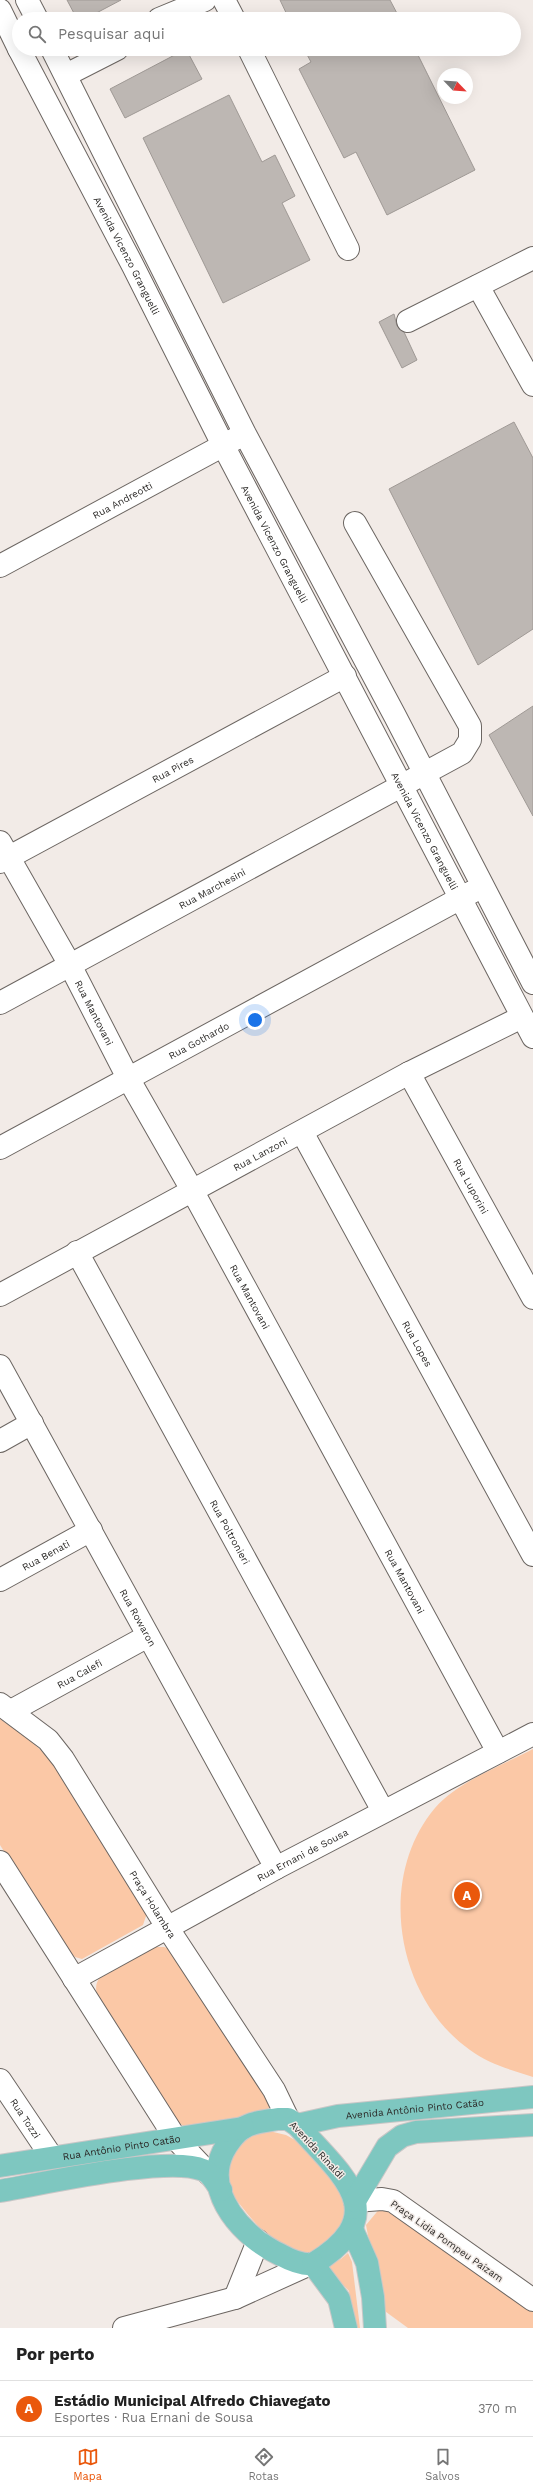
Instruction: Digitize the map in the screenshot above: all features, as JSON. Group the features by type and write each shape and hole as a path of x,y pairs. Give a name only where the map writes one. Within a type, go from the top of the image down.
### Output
{"main road":[{"name":"Avenida Antônio Pinto Catão","path":"292,2122 338,2116 533,2097"},
{"name":"Avenida Rinaldi","path":"265,2121 292,2122 344,2176 355,2201 357,2214 352,2229 338,2247 311,2264 289,2259 258,2241 233,2216 224,2204 215,2182 218,2180 219,2161 227,2145 243,2128 265,2121"},
{"path":"355,2201 387,2147 402,2136 416,2132 533,2125"},
{"name":"Rua Antônio Pinto Catão","path":"0,2166 52,2156 243,2128"},
{"path":"0,2191 169,2166 195,2168 215,2182"},
{"path":"352,2229 367,2263 378,2326"},
{"path":"311,2264 338,2299 346,2328"}],"street":[{"path":"27,0 33,12"},
{"path":"176,12 205,0"},
{"path":"224,0 230,12"},
{"name":"Avenida Vicenzo Granguelli","path":"0,10 12,35"},
{"name":"Avenida Vicenzo Granguelli","path":"22,56 133,266 190,382 345,676 459,899 533,1037"},
{"path":"29,70 52,56"},
{"path":"61,56 66,74 245,434 395,716 482,887 533,983"},
{"path":"66,74 103,56"},
{"path":"252,56 348,249"},
{"path":"133,266 155,254"},
{"path":"408,321 533,258"},
{"path":"478,286 533,385"},
{"path":"190,382 214,369"},
{"name":"Rua Andreotti","path":"0,566 245,434"},
{"name":"Rua Marchesini","path":"0,1003 462,753 470,740 470,726 355,523"},
{"name":"Rua Pires","path":"3,854 345,676"},
{"name":"Rua Mantovani","path":"3,854 70,965 128,1078 192,1190 498,1752"},
{"name":"Rua Gothardo","path":"0,1148 482,887"},
{"name":"Rua Lanzoni","path":"0,1295 409,1073 522,1017"},
{"name":"Rua Luporini","path":"409,1073 441,1128 533,1298"},
{"name":"Rua Lopes","path":"302,1132 533,1555"},
{"name":"Rua Poltronieri","path":"77,1252 383,1811"},
{"name":"Rua Rowaron","path":"0,1366 276,1868"},
{"path":"0,1441 32,1423"},
{"name":"Rua Benati","path":"0,1580 91,1530"},
{"name":"Rua Calefi","path":"5,1707 148,1636"},
{"name":"Praça Holambra","path":"5,1707 48,1740 63,1759 167,1927 274,2090 292,2122"},
{"name":"Rua Ernani de Sousa","path":"74,1979 276,1868 533,1734"},
{"path":"0,1862 176,2139 215,2182"},
{"name":"Rua Tozzi","path":"0,2080 52,2156"},
{"name":"Praça Lidia Pompeu Paizam","path":"355,2201 382,2199 392,2201 533,2300"},
{"path":"235,2298 258,2241"},
{"path":"124,2328 235,2298 311,2264"},
{"path":"510,2285 533,2284"}],"shaded area":[{"path":"0,1719 30,1740 54,1763 148,1910 143,1925 82,1959 75,1957 66,1949 0,1845"},
{"path":"533,1749 533,2077 500,2066 477,2055 445,2028 425,2000 411,1969 403,1936 401,1902 405,1868 417,1836 435,1808 455,1790 468,1782"},
{"path":"154,1947 164,1947 175,1951 271,2097 270,2106 262,2118 185,2127 179,2123 97,1996 97,1984 103,1974"},
{"path":"269,2131 286,2135 304,2145 341,2189 348,2207 338,2239 314,2252 298,2253 286,2249 275,2242 253,2221 228,2190 228,2155 251,2134"},
{"path":"381,2207 533,2310 533,2328 408,2328 382,2309 366,2225"},
{"path":"348,2253 352,2262 360,2328 354,2328 349,2291 325,2266 341,2259"}],"building":[{"path":"67,0 121,0 98,12 73,12"},
{"path":"280,0 390,0 396,12 286,12"},
{"path":"173,56 190,56 202,79 125,118 110,89"},
{"path":"308,56 418,56 437,93 437,104 442,104 475,170 387,215 356,152 344,158 299,69 311,62"},
{"path":"229,95 262,162 275,155 295,196 282,203 310,260 223,303 143,138"},
{"path":"394,314 397,326 404,332 417,360 402,368 379,322"},
{"path":"514,422 533,458 533,629 478,665 389,489"},
{"path":"533,706 533,816 489,735"}],"place":[{"name":"Estádio Municipal Alfredo Chiavegato","path":"467,1895"}]}
